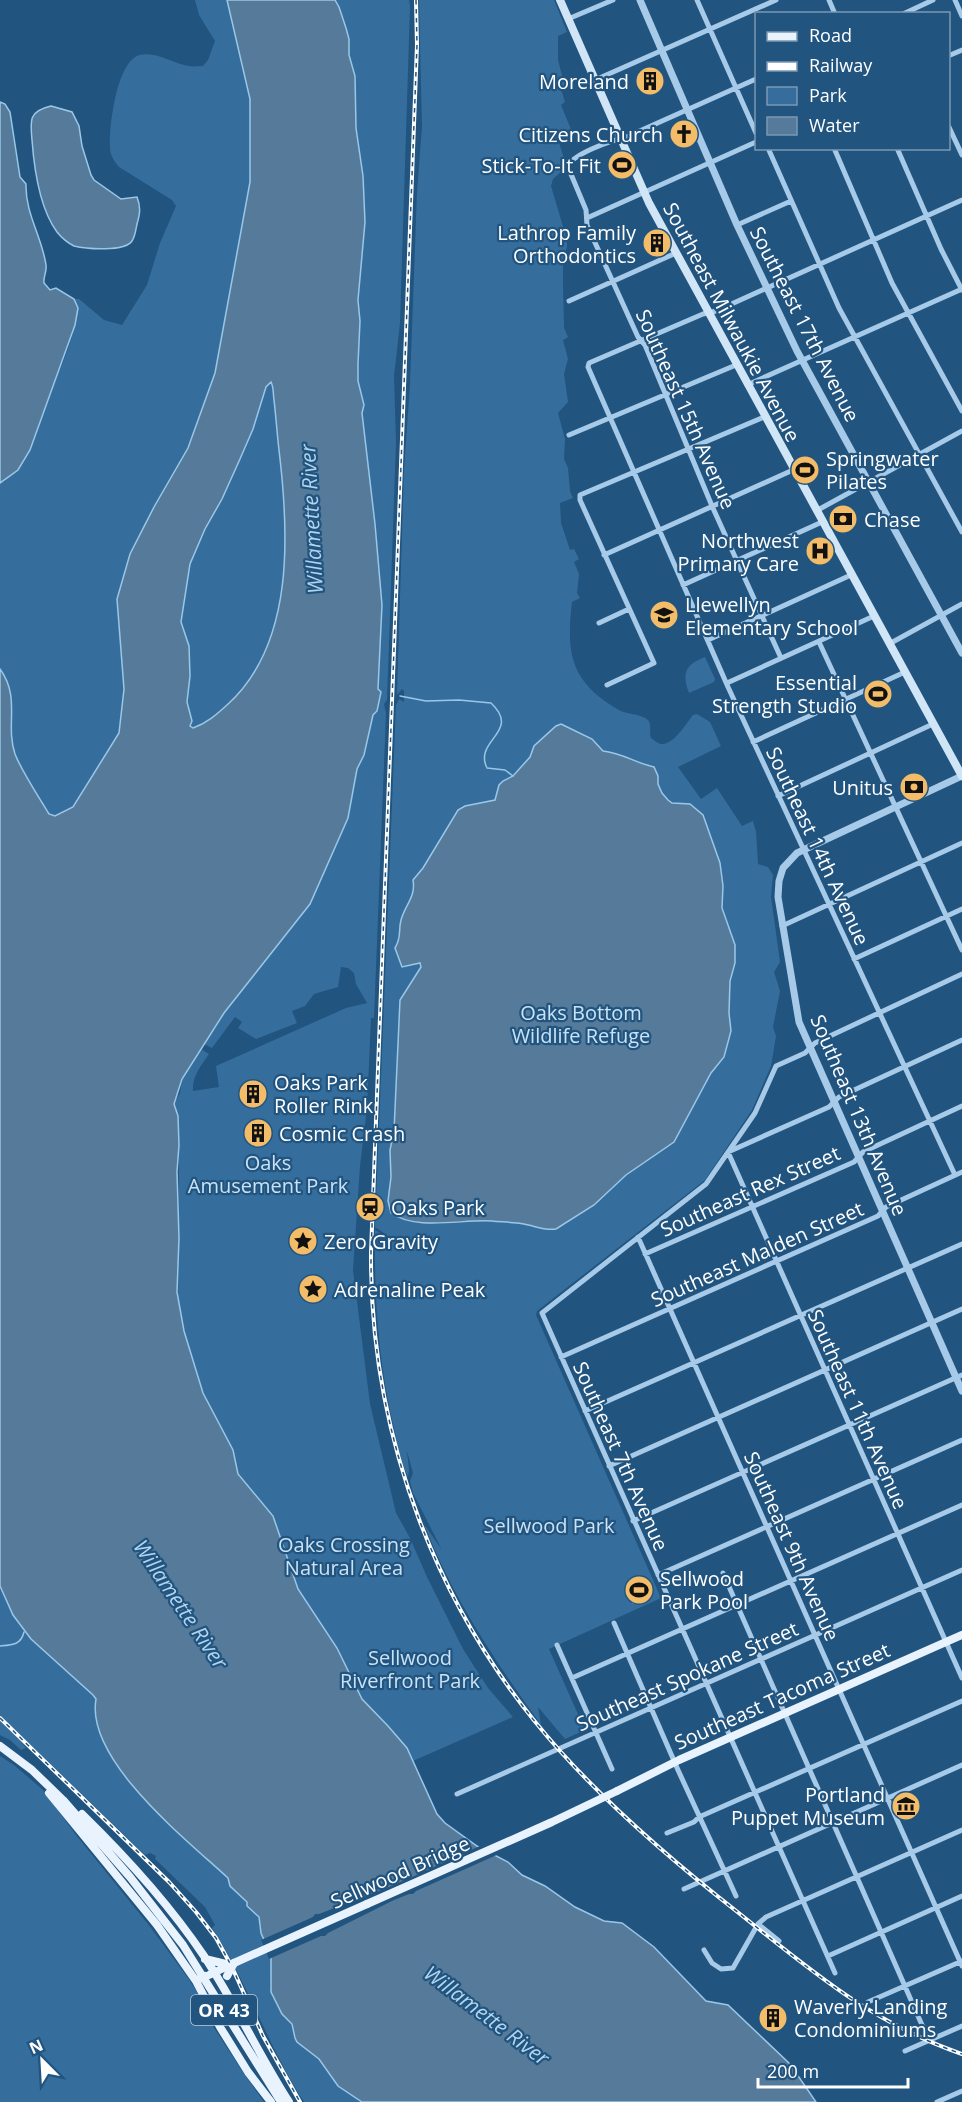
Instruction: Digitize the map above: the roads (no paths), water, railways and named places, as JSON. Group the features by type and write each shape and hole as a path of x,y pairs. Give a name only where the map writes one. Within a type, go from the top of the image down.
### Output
{"main road":[{"name":"Southeast Milwaukie Avenue","path":"560,0 643,192 962,776"},
{"name":"Southeast Tacoma Street","path":"617,1791 674,1762 962,1635"},
{"name":"OR 43","path":"0,1746 16,1756 63,1800 130,1877 183,1945 281,2102"},
{"path":"42,1779 45,1789 158,1925 196,1980 220,2027 270,2102"},
{"name":"Sellwood Bridge","path":"196,1980 617,1791"},
{"path":"63,1800 70,1802 118,1851 182,1925 206,1959 290,2102"},
{"path":"206,1959 232,1964 225,1981 226,1992"}],"street":[{"path":"568,19 612,0"},
{"name":"Southeast 17th Avenue","path":"640,0 737,225 801,361 962,652"},
{"path":"697,0 755,132"},
{"path":"596,80 776,0"},
{"path":"907,12 933,0"},
{"path":"955,0 962,16"},
{"path":"620,139 755,79"},
{"path":"950,129 962,155"},
{"name":"Southeast 15th Avenue","path":"620,139 572,159 568,163 568,170 586,210 587,225 641,341 781,658"},
{"path":"586,218 755,142"},
{"path":"769,150 839,308 962,532"},
{"path":"835,150 892,283 962,411"},
{"path":"747,385 962,290 941,249 898,150"},
{"path":"641,341 766,289 962,200"},
{"path":"737,225 791,201"},
{"path":"569,301 676,253"},
{"name":"Southeast 14th Avenue","path":"641,341 589,363 588,367 753,742 955,1175"},
{"path":"569,435 736,365"},
{"path":"607,685 654,663 604,555 580,500 580,495 764,417"},
{"path":"816,511 962,431"},
{"path":"604,555 793,470"},
{"path":"683,585 822,522"},
{"path":"708,640 851,575"},
{"path":"889,644 962,604"},
{"path":"599,623 629,609"},
{"path":"727,683 874,616"},
{"path":"819,642 962,950"},
{"path":"753,742 904,672"},
{"path":"778,796 933,724"},
{"name":"Southeast 13th Avenue","path":"962,776 804,850 788,861 783,868 778,897 797,1015 932,1323 959,1376 962,1390"},
{"path":"782,926 962,843"},
{"path":"854,959 962,909"},
{"path":"638,1237 706,1184 755,1113 776,1066 805,1053 815,1043 962,974"},
{"path":"728,1152 829,1107 840,1097 962,1040"},
{"name":"Southeast Rex Street","path":"645,1254 854,1162 863,1152 962,1106"},
{"name":"Southeast 11th Avenue","path":"728,1152 962,1678"},
{"name":"Southeast Malden Street","path":"561,1357 878,1216 886,1207 962,1172"},
{"name":"Southeast 9th Avenue","path":"638,1237 961,1963"},
{"name":"Southeast 7th Avenue","path":"638,1237 542,1313 835,1973"},
{"path":"585,1412 962,1244"},
{"path":"609,1466 962,1310"},
{"path":"633,1521 959,1376"},
{"path":"657,1575 962,1440"},
{"path":"572,1678 962,1505"},
{"name":"Southeast Spokane Street","path":"457,1794 962,1570"},
{"path":"723,1573 922,2025 933,2038"},
{"path":"614,1623 674,1762 736,1896"},
{"path":"557,1645 612,1769"},
{"path":"667,1833 962,1701"},
{"path":"684,1889 962,1766"},
{"path":"704,1950 712,1964 721,1969 733,1968 758,1924 766,1917 962,1830"},
{"path":"828,1956 962,1896"},
{"path":"758,1924 779,1941"},
{"path":"868,2002 961,1963"},
{"path":"905,2051 962,2026"},
{"path":"938,2102 962,2091"}],"water":[{"name":"Willamette River","path":"227,0 335,0 349,39 349,55 355,76 356,128 363,176 365,222 358,300 360,321 358,381 364,405 362,413 382,605 378,689 381,692 364,755 357,769 348,818 310,904 224,1013 182,1079 174,1104 178,1116 179,1145 177,1292 184,1331 203,1393 233,1450 238,1474 273,1516 298,1589 337,1648 362,1699 407,1748 437,1814 445,1823 477,1846 508,1862 522,1875 545,1886 575,1907 604,1921 622,1923 654,1947 706,2001 728,2005 790,2064 816,2102 362,2102 338,2086 319,2059 297,2042 292,2024 282,2014 271,1992 271,1956 261,1933 259,1917 230,1886 228,1878 165,1821 122,1772 106,1747 97,1723 96,1699 31,1639 13,1615 0,1586 0,669 10,690 11,732 15,754 49,814 55,816 73,807 119,733 124,689 117,599 130,554 188,448 215,373 250,182 250,99","holes":["271,382 285,516 282,586 276,619 265,651 249,680 219,712 193,728 190,726 192,721 187,702 190,676 189,646 181,622 190,564 205,529 222,499 253,429 266,387"]},
{"path":"0,102 5,104 10,112 20,177 26,184 28,205 44,255 46,268 44,283 50,290 56,288 74,299 78,308 75,325 30,450 18,470 0,483"},
{"path":"51,106 72,112 79,126 82,146 94,180 121,199 137,197 140,207 139,217 134,237 128,244 105,249 74,246 60,236 51,223 42,200 34,163 31,122 32,117 38,111"},
{"path":"561,724 592,739 603,751 654,767 658,776 658,784 668,800 672,803 690,804 703,815 720,863 723,886 722,908 735,945 735,963 730,981 731,1031 724,1057 711,1073 674,1142 626,1175 594,1205 556,1229 492,1221 413,1222 391,1213 388,1201 391,1177 390,1150 394,1131 400,1000 421,967 420,963 402,967 395,948 401,920 412,896 413,880 423,868 458,810 465,806 495,800 499,785 513,776 530,757 534,746"},
{"name":"Sellwood Park Pool","path":"642,1577 648,1582 648,1594 643,1602 633,1603 629,1596 630,1588 634,1581"}],"waterway":[{"path":"400,696 426,701 459,700 491,703 499,713 501,721 500,729 486,750 484,758 487,768 505,770 513,776"},
{"path":"0,1646 18,1642 24,1632"}],"railway":[{"path":"416,0 417,45 371,1253 374,1321 383,1389 398,1455 419,1519 446,1581 478,1641 517,1698 560,1751 624,1816 669,1856 819,1976 871,2011 900,2027 962,2054"},
{"path":"0,1718 169,1882 196,1912 216,1938 232,1967 263,2036 300,2102"}],"place":[{"name":"Moreland","path":"650,81"},
{"name":"Citizens Church","path":"684,134"},
{"name":"Stick-To-It Fit","path":"622,165"},
{"name":"Lathrop Family Orthodontics","path":"657,243"},
{"name":"Springwater Pilates","path":"805,470"},
{"name":"Chase","path":"843,519"},
{"name":"Northwest Primary Care","path":"820,551"},
{"name":"Llewellyn Elementary School","path":"664,615"},
{"name":"Essential Strength Studio","path":"878,694"},
{"name":"Unitus","path":"914,787"},
{"name":"Oaks Park Roller Rink","path":"253,1094"},
{"name":"Cosmic Crash","path":"258,1133"},
{"name":"Oaks Park","path":"370,1207"},
{"name":"Zero Gravity","path":"303,1241"},
{"name":"Adrenaline Peak","path":"313,1289"},
{"name":"Sellwood Park Pool","path":"639,1590"},
{"name":"Portland Puppet Museum","path":"906,1806"},
{"name":"Waverly Landing Condominiums","path":"773,2018"}],"park label":[{"name":"Oaks Bottom Wildlife Refuge","path":"581,1024"},
{"name":"Oaks Amusement Park","path":"268,1174"},
{"name":"Sellwood Park","path":"549,1525"},
{"name":"Oaks Crossing Natural Area","path":"344,1556"},
{"name":"Sellwood Riverfront Park","path":"410,1668"}]}
